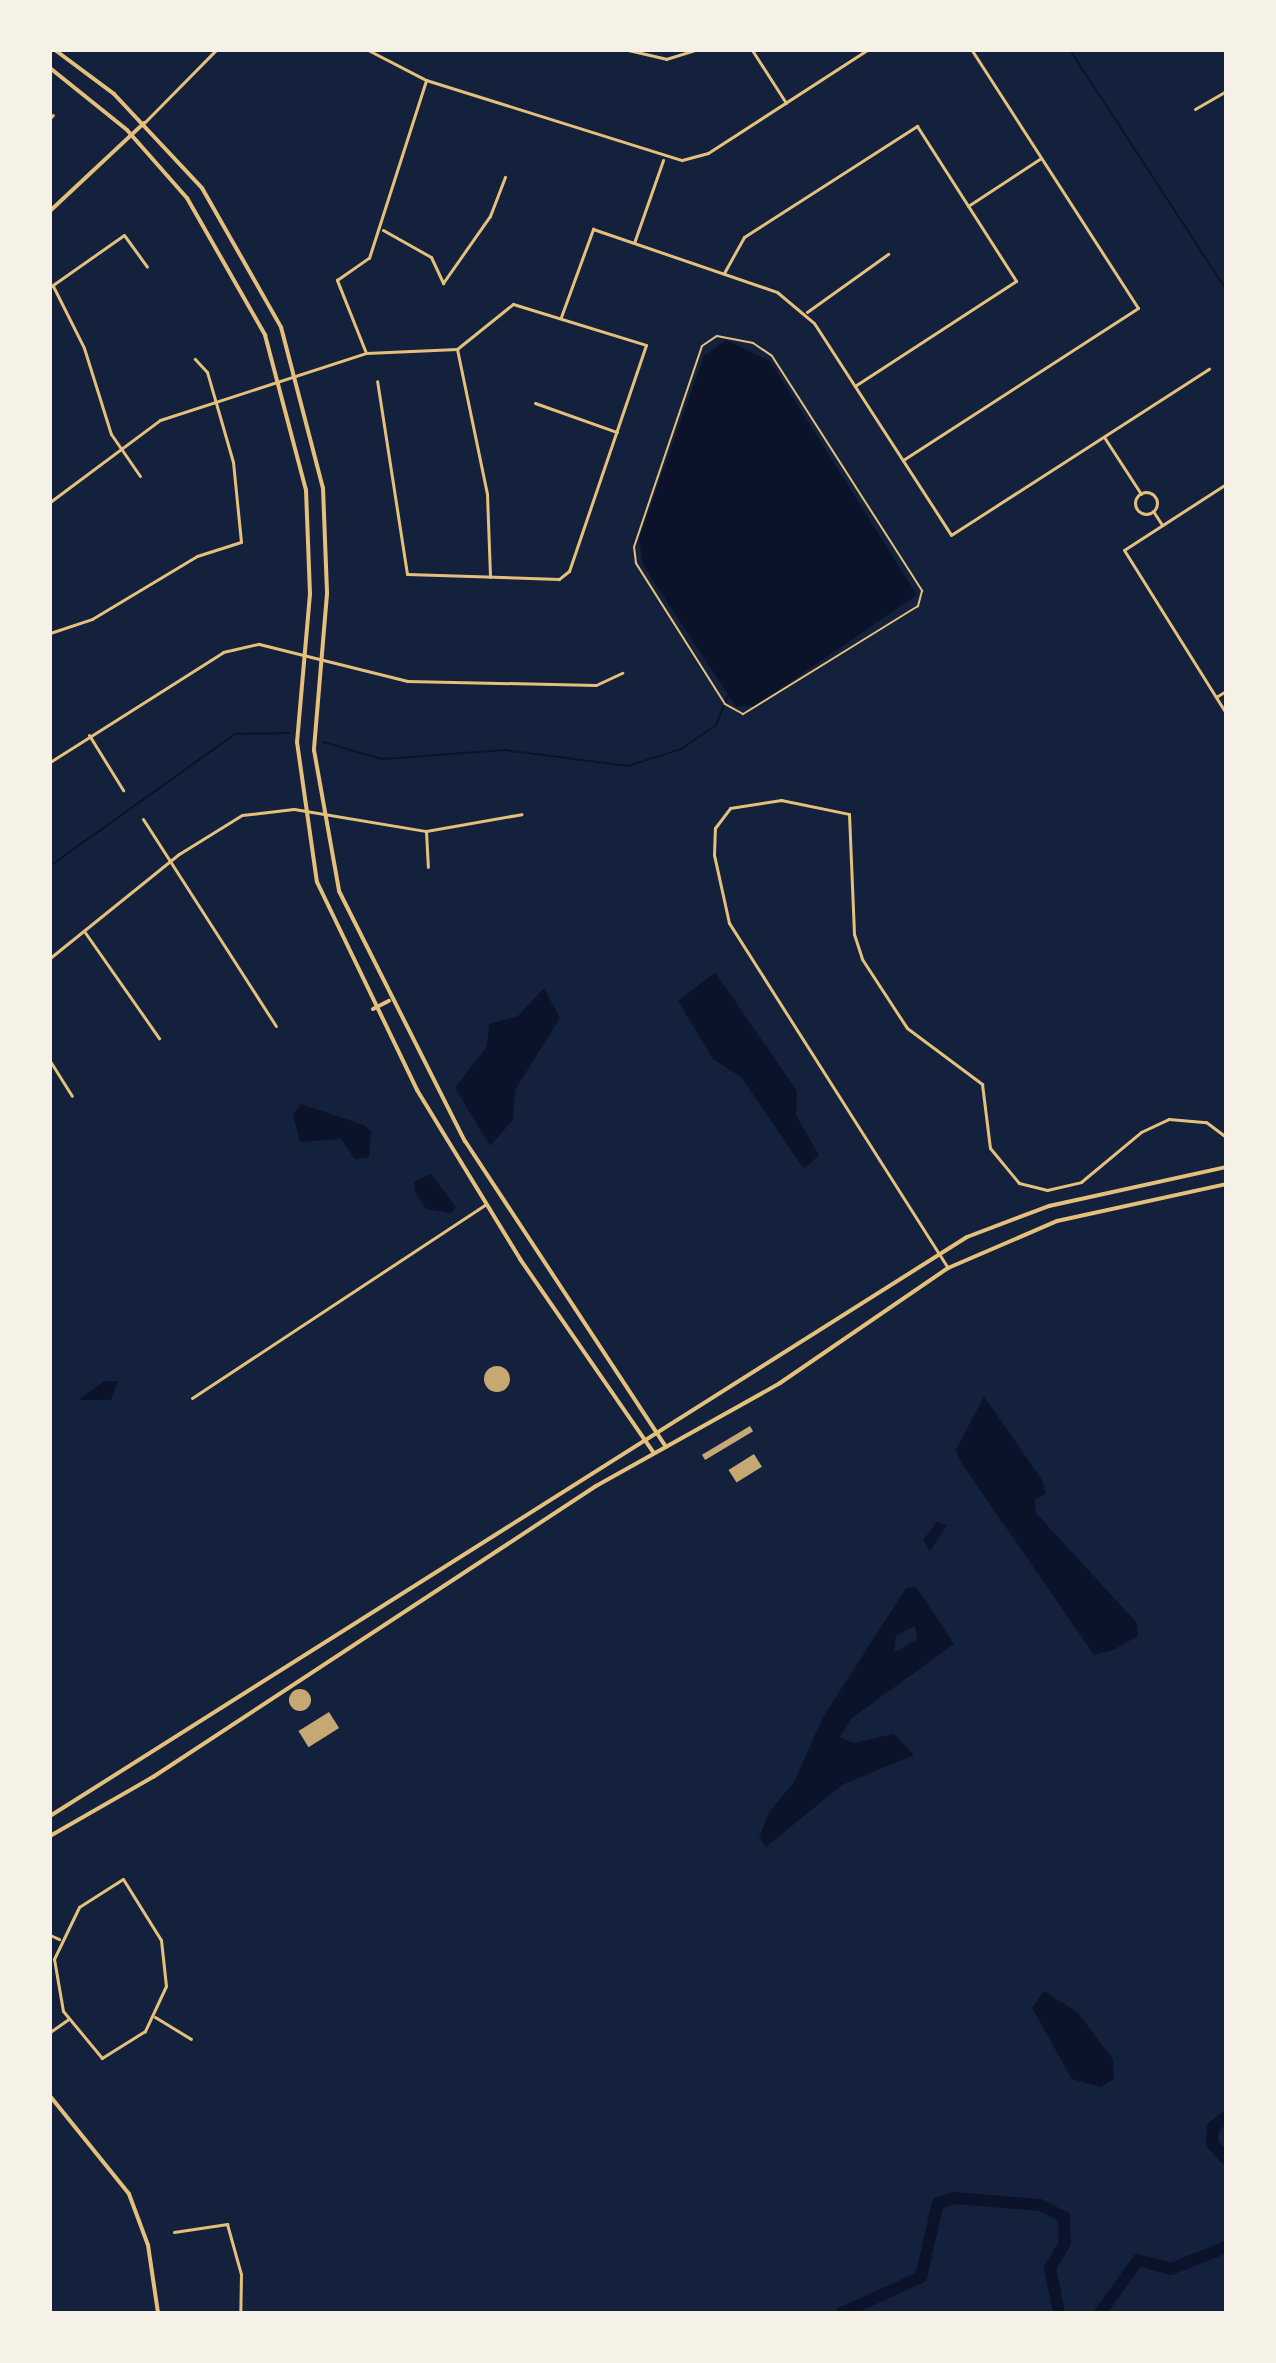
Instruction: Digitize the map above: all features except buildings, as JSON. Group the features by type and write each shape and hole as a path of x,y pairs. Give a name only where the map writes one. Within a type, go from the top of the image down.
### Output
{"main road":[{"path":"55,50 144,123 225,220 297,373 323,488 322,659 314,750 320,816 339,891 389,1001 465,1141 666,1447"},
{"path":"50,68 132,135 228,259 281,378 306,490 305,653 297,727 302,810 326,906 373,1009 485,1205 653,1452"},
{"path":"50,211 144,123"},
{"path":"373,1009 389,1001"},
{"path":"50,1816 642,1439 787,1357 939,1254 1034,1210 1226,1167"},
{"path":"50,1836 153,1777 653,1452 780,1383 948,1268 1057,1221 1226,1184"},
{"path":"50,2096 129,2194 148,2245 158,2313"}],"street":[{"path":"144,123 216,50"},
{"path":"368,50 426,80 663,159 708,153 867,50"},
{"path":"628,50 666,59 696,50"},
{"path":"752,50 786,103"},
{"path":"903,460 1138,308 972,50"},
{"path":"366,353 337,280 369,258 381,229 426,80"},
{"path":"1195,109 1226,91"},
{"path":"724,273 744,237 917,126 1016,281 855,386"},
{"path":"968,206 1041,158"},
{"path":"634,243 663,159"},
{"path":"381,229 431,257 443,283 490,216 505,177"},
{"path":"561,317 593,229 777,292 806,313 951,535 1209,369"},
{"path":"140,476 118,447 52,287 124,235 147,267"},
{"path":"806,313 888,254"},
{"path":"50,502 118,447 160,420 281,378 366,353 457,349 513,304 646,345 568,573 559,579 414,575 403,568 377,381"},
{"path":"457,349 487,494 490,577"},
{"path":"50,633 92,619 197,556 241,542 233,462 216,400 195,359"},
{"path":"535,403 617,432"},
{"path":"1104,437 1141,494 1138,509 1153,511"},
{"path":"1226,484 1124,550 1226,713"},
{"path":"1141,494 1154,495 1153,511 1162,525"},
{"path":"50,762 223,652 259,644 305,653 407,681 596,685 622,673"},
{"path":"1215,697 1226,691"},
{"path":"89,735 123,790"},
{"path":"948,1268 734,931 717,880 715,828 730,808 781,800 849,814 854,934 862,959 907,1028 982,1084 987,1138 1005,1172 1038,1189 1074,1185 1147,1128 1176,1118 1206,1122 1226,1137"},
{"path":"50,958 170,861 242,815 302,810 320,816 426,831 522,814"},
{"path":"143,819 276,1026"},
{"path":"426,831 428,867"},
{"path":"84,931 159,1038"},
{"path":"50,1061 72,1096"},
{"path":"192,1398 485,1205"},
{"path":"123,1879 163,1947 166,1986 155,2017 104,2059 67,2020 54,1981 59,1939 79,1907 123,1879"},
{"path":"50,1935 59,1939"},
{"path":"155,2017 191,2039"},
{"path":"50,2032 67,2020"},
{"path":"174,2232 227,2224 241,2274 240,2313"}],"path":[{"path":"726,336 772,356 922,598 755,711 730,709 721,697 636,563 634,547 702,346 726,336"}],"water":[{"path":"726,340 770,361 917,595 755,706 736,707 643,565 639,538 704,356"},
{"path":"715,972 797,1091 796,1115 819,1155 804,1169 741,1077 713,1059 678,1001"},
{"path":"544,988 560,1018 515,1090 513,1120 490,1146 455,1088 487,1046 489,1024 518,1016"},
{"path":"301,1104 364,1125 371,1132 369,1157 355,1159 341,1139 300,1142 293,1115"},
{"path":"431,1174 456,1207 451,1213 426,1209 415,1192 414,1182"},
{"path":"105,1381 118,1381 111,1400 78,1400"},
{"path":"984,1396 1042,1480 1046,1494 1035,1499 1036,1513 1137,1623 1138,1636 1113,1650 1094,1655 960,1461 956,1450"},
{"path":"937,1522 947,1525 930,1551 923,1540"},
{"path":"916,1587 954,1644 852,1718 840,1737 853,1743 894,1734 914,1755 842,1785 766,1847 759,1838 769,1812 794,1782 823,1717 906,1588","holes":["915,1626 917,1639 894,1653 896,1636"]},
{"path":"1044,1991 1077,2012 1113,2059 1114,2079 1101,2087 1072,2079 1032,2008"}],"waterway":[{"path":"1070,50 1226,289"},
{"path":"323,742 382,759 505,750 628,766 681,749 716,725 728,695"},
{"path":"50,866 235,734 289,733"},
{"path":"1226,2117 1213,2127 1212,2143 1226,2159"},
{"path":"842,2313 921,2277 938,2203 954,2198 1040,2205 1064,2217 1065,2243 1050,2268 1059,2313"},
{"path":"1100,2313 1138,2260 1171,2269 1226,2247"}]}
